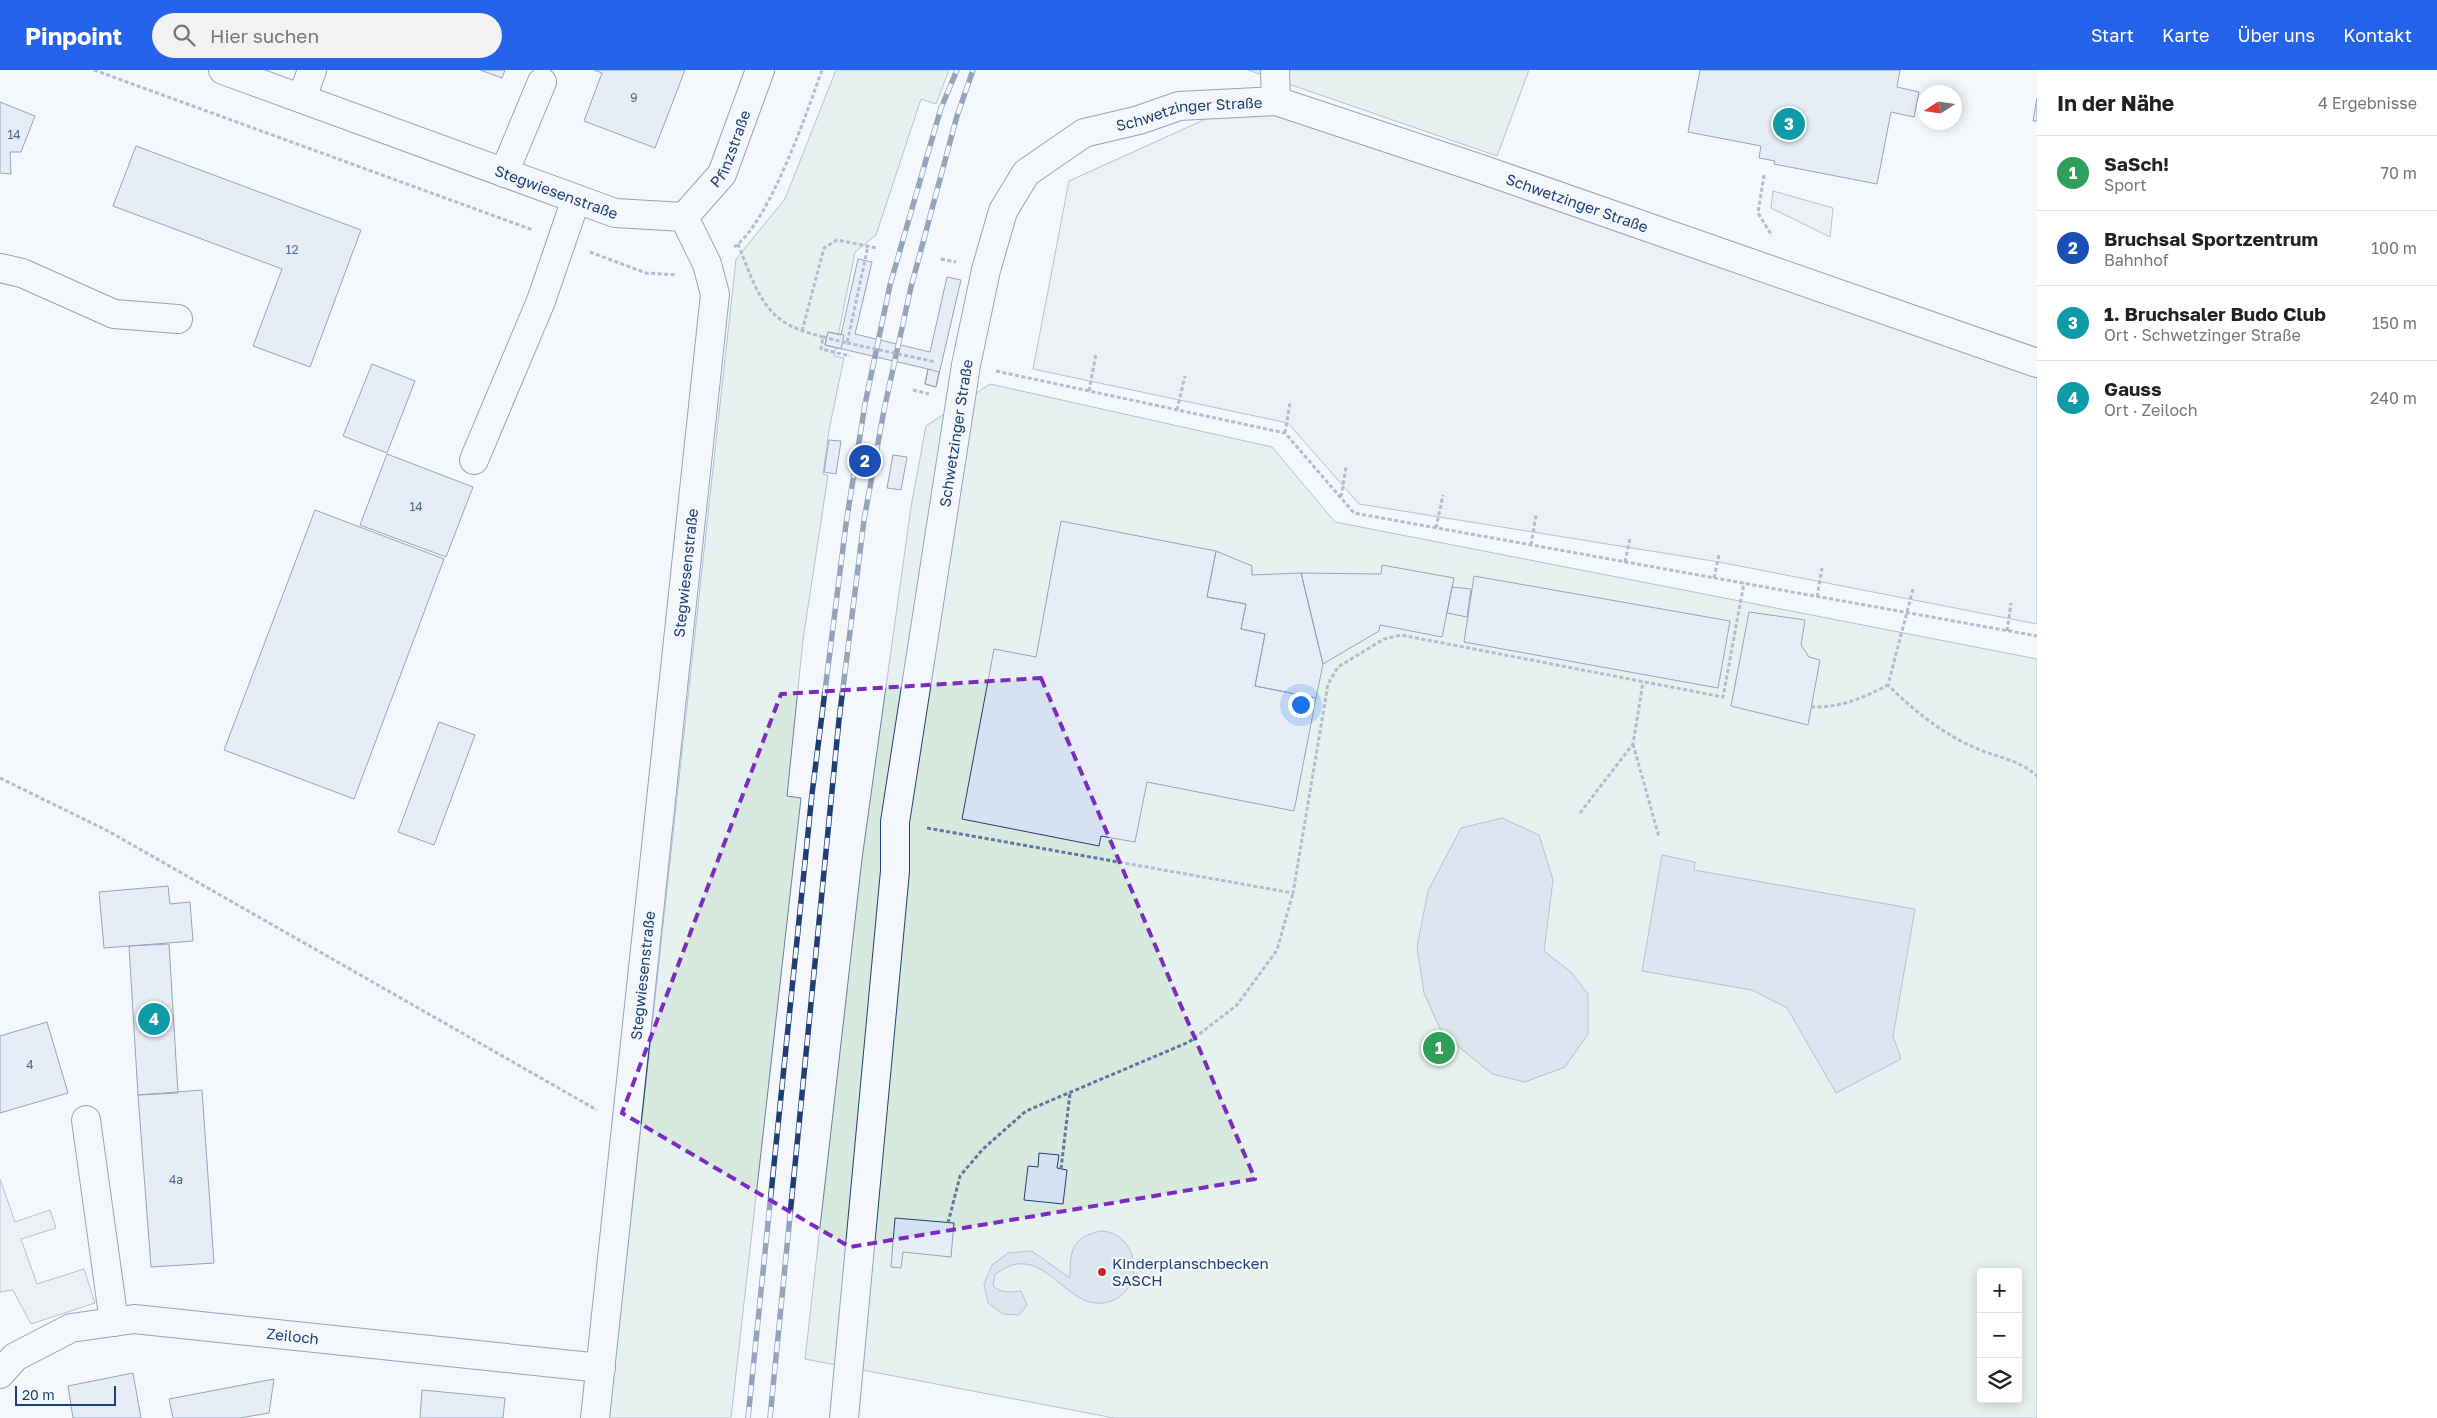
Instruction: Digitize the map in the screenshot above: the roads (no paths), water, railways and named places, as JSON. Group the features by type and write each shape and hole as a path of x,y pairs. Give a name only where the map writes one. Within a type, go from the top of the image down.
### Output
{"street":[{"name":"Stegwiesenstraße","path":"223,70 615,213 684,217 707,264 715,294 628,1128 595,1418"},
{"path":"302,98 312,70"},
{"name":"Pfinzstraße","path":"684,217 722,174 760,70"},
{"path":"1274,70 1276,101"},
{"path":"504,173 542,82"},
{"name":"Schwetzinger Straße","path":"844,1418 895,870 895,822 966,365 984,278 1003,211 1026,173 1084,132 1139,120 1179,106 1276,101 1481,169 2037,363"},
{"path":"474,460 541,301 576,199"},
{"path":"0,268 22,274 114,314 178,318"},
{"path":"86,1120 114,1322"},
{"name":"Zeiloch","path":"0,1374 15,1357 71,1328 134,1319 601,1368"}],"water":[{"path":"1502,818 1539,835 1553,880 1544,951 1571,972 1588,994 1588,1034 1565,1067 1525,1082 1492,1074 1442,1033 1424,993 1417,947 1428,891 1461,828"},
{"path":"1662,855 1695,862 1694,870 1915,909 1893,1036 1901,1059 1836,1093 1787,1008 1752,990 1642,971"},
{"name":"Kinderplanschbecken SASCH","path":"1101,1231 1115,1234 1125,1242 1131,1253 1134,1266 1133,1278 1127,1290 1117,1298 1103,1303 1090,1302 1068,1290 1037,1267 1025,1264 1012,1265 995,1274 993,1285 1002,1291 1021,1291 1027,1305 1019,1315 1003,1314 988,1303 984,1284 992,1265 1008,1253 1032,1251 1070,1278 1074,1247 1084,1237"}],"railway":[{"path":"748,1418 812,794 846,524 865,404 890,285 941,108 957,70"},
{"path":"770,1418 839,720 864,520 884,410 911,287 957,116 973,70"}],"place":[{"name":"1. Bruchsaler Budo Club","path":"1789,124"},
{"name":"Bruchsal Sportzentrum","path":"865,461"},
{"name":"Gauss","path":"154,1019"},
{"name":"SaSch!","path":"1439,1048"},
{"name":"Kinderplanschbecken SASCH","path":"1102,1272"}]}
